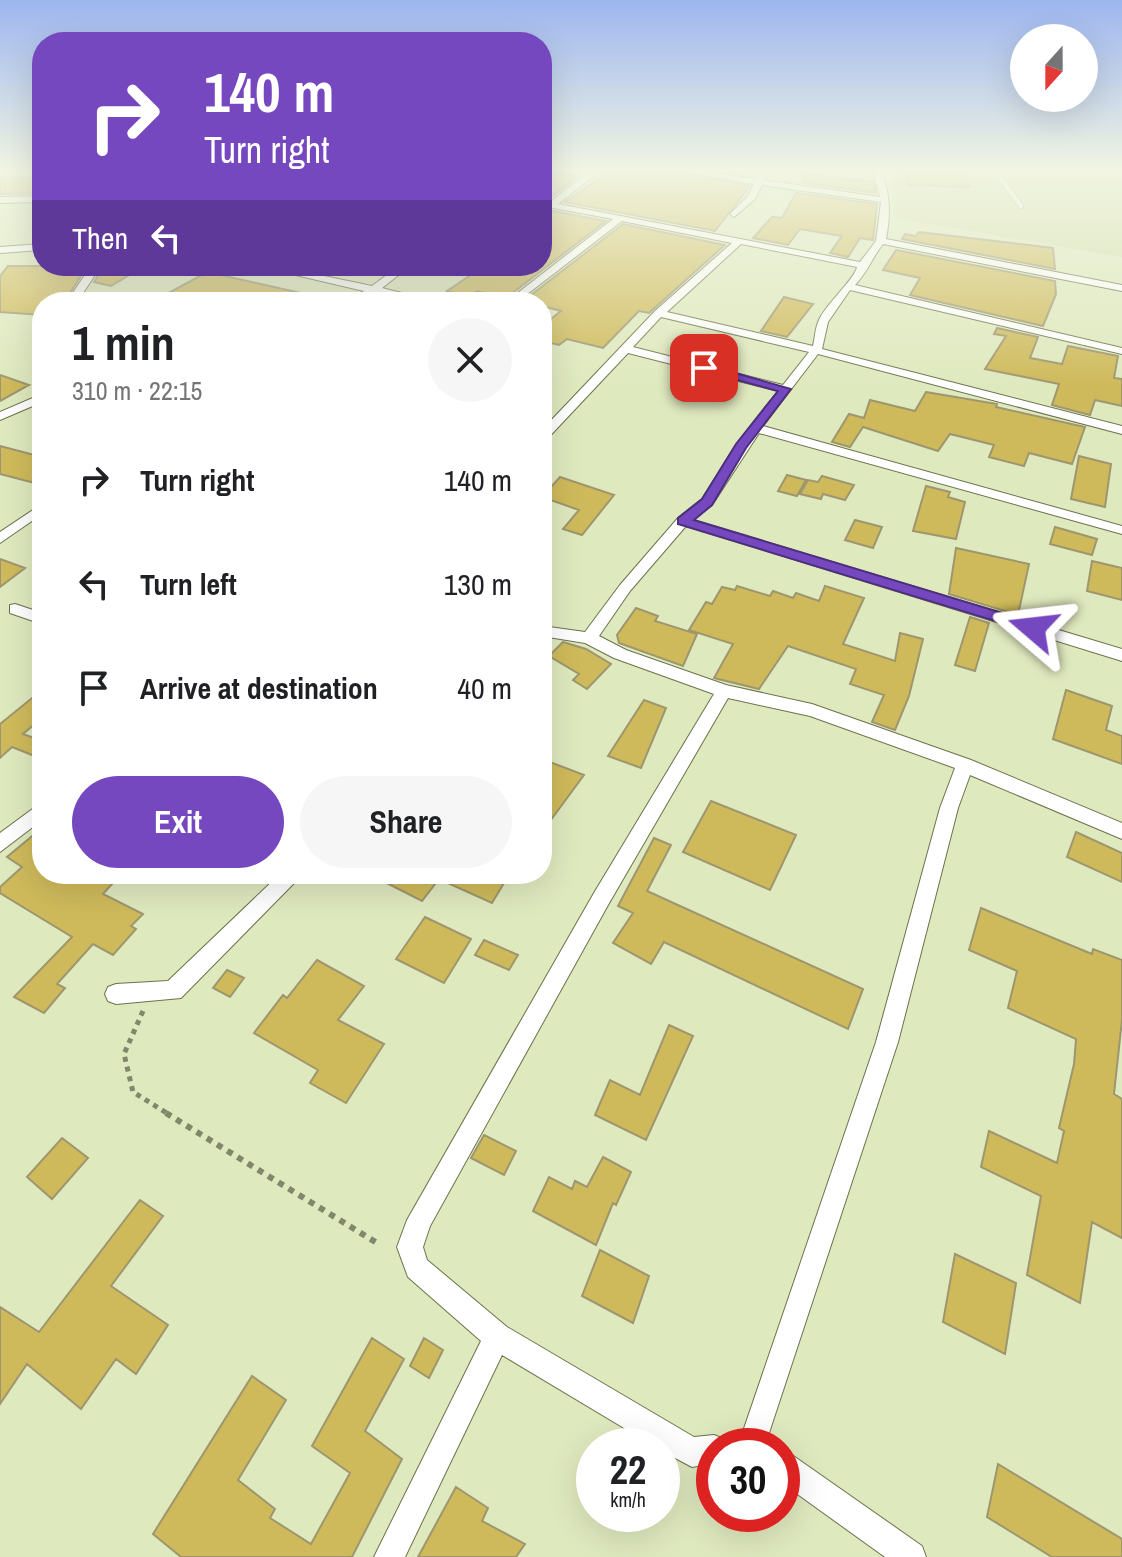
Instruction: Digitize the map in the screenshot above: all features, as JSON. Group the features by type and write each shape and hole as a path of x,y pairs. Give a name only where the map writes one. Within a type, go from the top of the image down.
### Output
{"street":[{"path":"552,270 591,241"},
{"path":"731,241 862,265"},
{"path":"589,638 625,588 683,521 707,502 756,428 821,341 823,322 861,274 862,265 881,241 1122,288"},
{"path":"552,427 659,313 738,242"},
{"path":"0,250 32,248"},
{"path":"311,276 388,292"},
{"path":"370,292 392,276"},
{"path":"524,292 545,276"},
{"path":"849,287 1122,351"},
{"path":"659,313 753,332 810,352 1122,430"},
{"path":"626,349 785,389"},
{"path":"0,416 32,402"},
{"path":"756,428 1122,530"},
{"path":"0,539 32,515"},
{"path":"683,521 1122,655"},
{"path":"15,609 32,615"},
{"path":"552,632 589,638 620,654 724,691 812,710 965,765 1122,831"},
{"path":"696,1451 692,1452 497,1337 417,1268 410,1247 420,1220 593,912 724,691"},
{"path":"752,1428 887,1042 949,808 965,765"},
{"path":"0,844 32,817"},
{"path":"116,994 173,991 283,884"},
{"path":"389,1557 497,1337"},
{"path":"800,1478 911,1557"}],"path":[{"path":"150,994 124,1054 133,1092 377,1243"}],"shaded area":[{"path":"1027,241 1122,241 1122,257"}],"building":[{"path":"552,241 580,241 552,263"},
{"path":"601,241 704,241 725,245 649,313 639,311 603,348 567,339 559,345 552,343 552,318 561,311 552,309 552,292 535,292"},
{"path":"766,241 791,241 788,245"},
{"path":"839,241 858,241 848,257 830,253"},
{"path":"910,241 992,241 1053,248 1055,269"},
{"path":"896,250 1055,281 1056,294 1043,326 910,295 920,278 883,270"},
{"path":"8,266 32,266 32,276 81,276 71,292 32,292 32,314 0,312 0,276"},
{"path":"98,276 128,276 111,286 94,282"},
{"path":"200,276 225,276 297,292 170,292"},
{"path":"469,276 535,276 514,292 447,291"},
{"path":"784,297 813,304 787,337 761,331"},
{"path":"997,328 1038,337 1030,358 1062,364 1068,346 1118,356 1114,378 1122,379 1122,406 1095,400 1090,415 1052,405 1059,384 985,369 1006,336 994,334"},
{"path":"0,375 29,385 0,401"},
{"path":"926,392 997,404 996,407 1085,427 1072,464 1029,453 1024,466 989,457 994,445 950,434 938,451 863,427 850,447 832,442 849,414 864,418 870,400 915,411"},
{"path":"0,446 32,454 32,482 0,474"},
{"path":"1079,456 1111,464 1105,507 1071,499"},
{"path":"787,475 806,480 797,496 778,491"},
{"path":"822,476 854,485 845,500 823,494 821,499 800,494 808,480 818,482"},
{"path":"560,477 614,495 582,535 563,529 579,510 552,501 552,486"},
{"path":"926,486 950,492 948,497 965,502 956,539 913,531"},
{"path":"855,520 882,527 873,548 845,540"},
{"path":"1055,527 1097,539 1092,555 1050,544"},
{"path":"956,548 1029,564 1018,615 949,594"},
{"path":"0,559 25,568 0,587"},
{"path":"1092,561 1122,568 1122,600 1087,591"},
{"path":"737,586 770,596 773,591 793,598 796,593 819,601 825,586 864,598 843,644 895,661 900,633 923,639 909,696 895,730 872,722 884,695 850,684 856,669 788,646 759,689 714,678 733,644 689,630 706,602 712,604 722,587 735,590"},
{"path":"636,608 658,616 655,621 697,634 683,666 619,643 617,635"},
{"path":"970,617 989,623 975,671 955,665"},
{"path":"563,642 586,649 611,664 587,689 573,680 579,674 552,658 552,653"},
{"path":"1066,690 1112,706 1106,730 1122,736 1122,764 1053,739"},
{"path":"32,698 32,726 23,734 32,737 32,755 12,747 0,758 0,724"},
{"path":"644,700 666,708 641,768 608,756"},
{"path":"552,763 584,775 552,818"},
{"path":"711,801 796,835 770,890 683,852"},
{"path":"1076,832 1122,853 1122,882 1067,857"},
{"path":"32,836 32,884 112,884 103,894 143,914 131,926 136,929 113,955 93,944 57,984 65,988 44,1013 14,997 72,937 0,893 0,887 22,867 7,857"},
{"path":"654,838 671,845 647,891 863,989 848,1029 664,942 651,964 613,943 633,913 618,906"},
{"path":"389,884 435,884 422,901"},
{"path":"450,884 503,884 492,903"},
{"path":"981,908 1092,954 1093,949 1122,960 1122,1020 1114,1094 1122,1099 1122,1238 1092,1222 1080,1303 1027,1275 1041,1196 981,1167 989,1131 1057,1163 1064,1131 1059,1128 1074,1064 1076,1039 1008,1008 1017,971 969,950"},
{"path":"425,917 471,939 444,983 396,959"},
{"path":"484,940 518,955 509,970 475,955"},
{"path":"317,960 364,986 338,1020 384,1044 346,1103 310,1083 318,1070 254,1033 283,995 287,998"},
{"path":"227,970 244,978 230,997 213,988"},
{"path":"669,1025 693,1036 646,1140 595,1115 610,1080 640,1095"},
{"path":"484,1135 516,1151 504,1175 471,1158"},
{"path":"62,1138 88,1158 52,1199 27,1177"},
{"path":"603,1157 631,1172 616,1205 613,1203 596,1245 533,1211 549,1177 572,1189 575,1181 587,1187"},
{"path":"140,1200 163,1216 111,1286 168,1325 136,1374 116,1359 81,1409 27,1364 0,1404 0,1307 39,1332"},
{"path":"600,1250 649,1276 633,1323 582,1296"},
{"path":"955,1254 1016,1283 1005,1354 943,1322"},
{"path":"372,1338 404,1359 365,1431 402,1459 352,1557 181,1557 153,1534 252,1376 286,1400 238,1480 275,1509 270,1518 311,1544 350,1473 312,1446"},
{"path":"424,1338 443,1350 429,1378 410,1366"},
{"path":"998,1464 1122,1539 1122,1557 1052,1557 987,1517"},
{"path":"456,1487 488,1508 482,1521 525,1544 516,1557 418,1557"}],"route":[{"path":"704,368 785,389 741,447 707,502 683,521 1033,628"}]}
